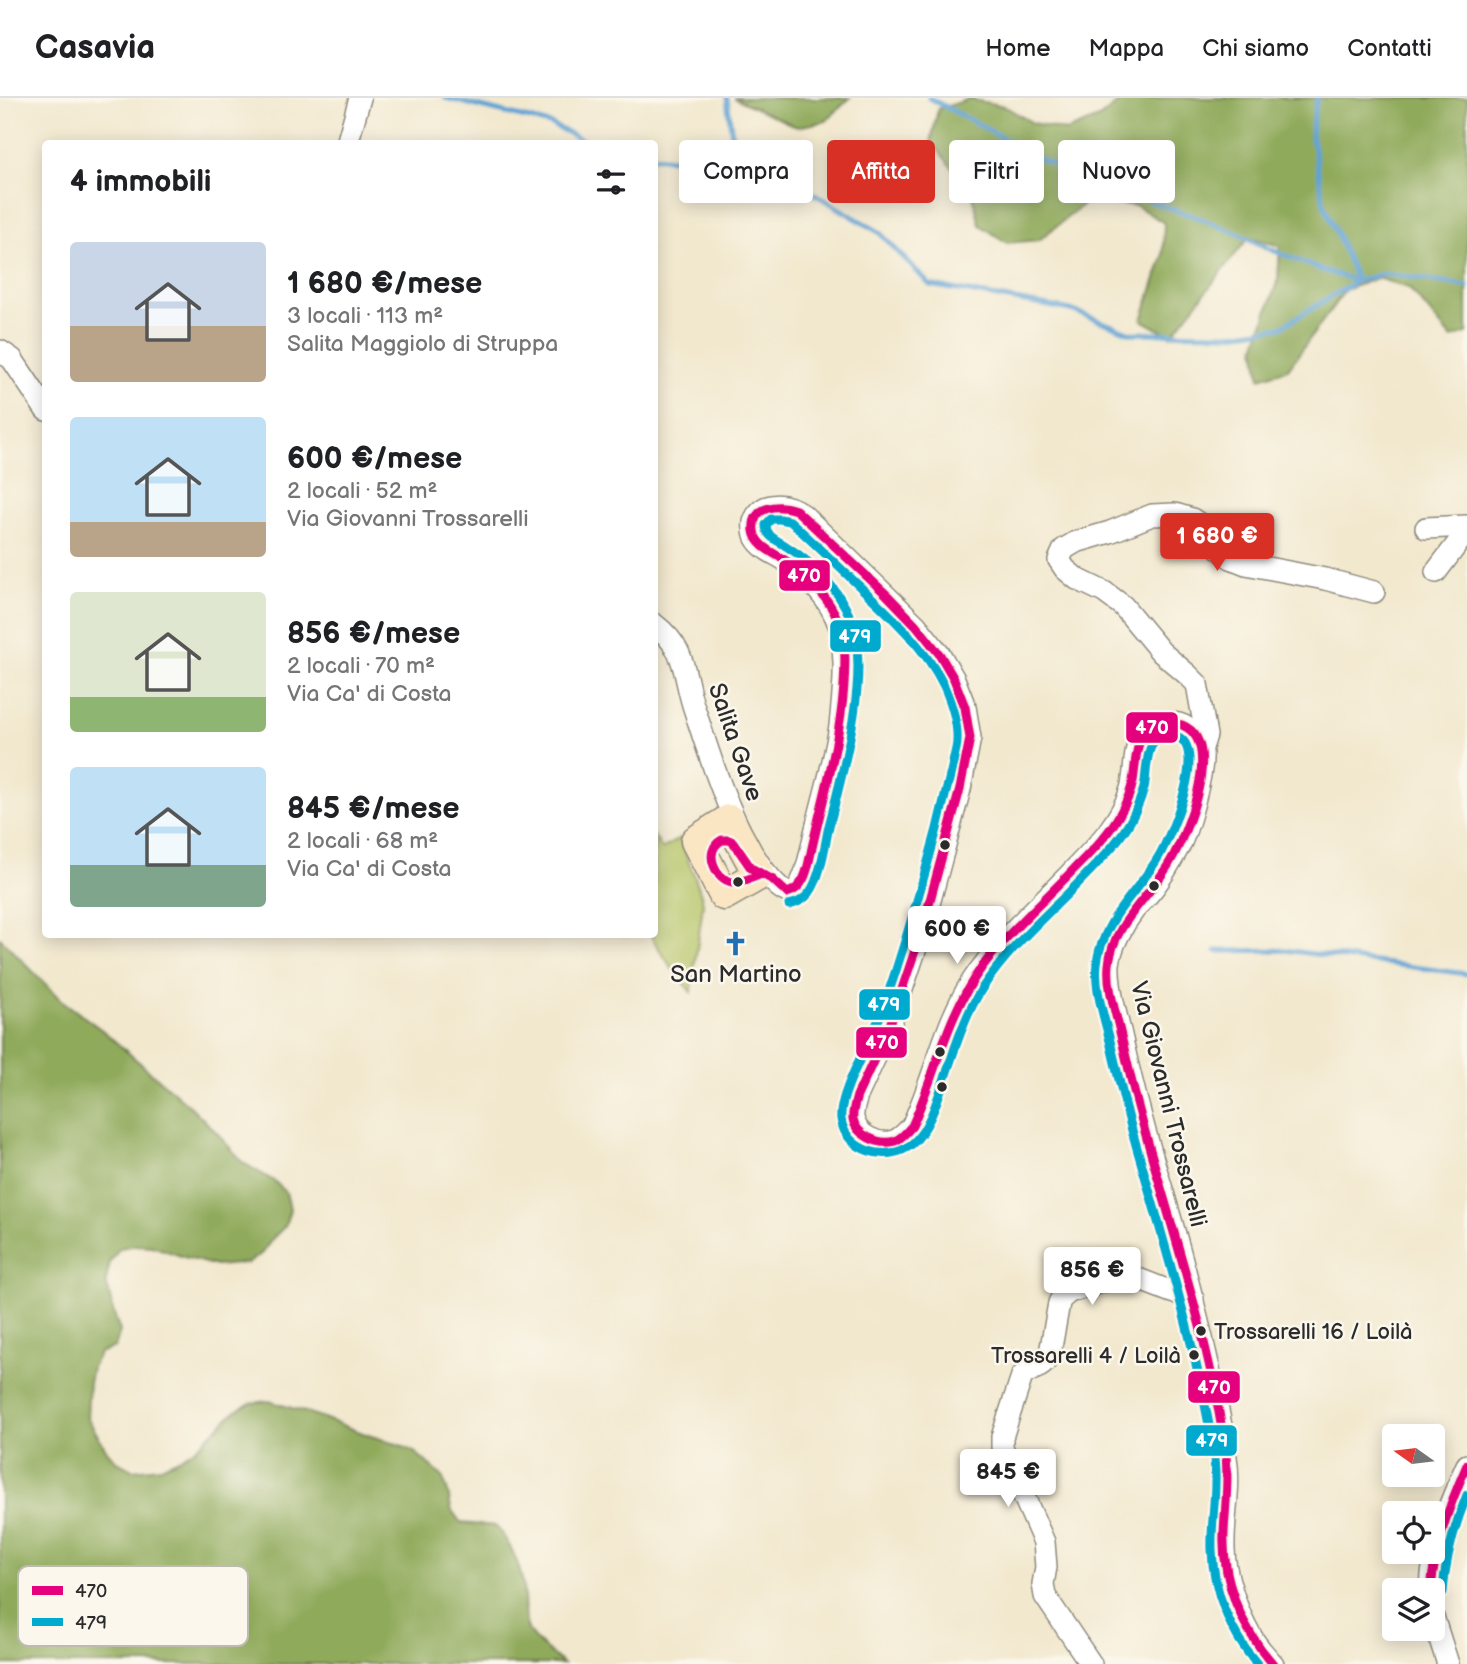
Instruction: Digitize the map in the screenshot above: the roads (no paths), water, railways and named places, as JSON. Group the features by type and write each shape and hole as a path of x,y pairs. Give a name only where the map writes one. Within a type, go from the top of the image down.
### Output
{"street":[{"path":"348,140 360,98"},
{"path":"0,351 12,359 42,404"},
{"name":"Salita Gave","path":"658,628 672,640 686,669 693,706 729,807 764,876 787,893 793,892 801,883 835,755 843,696 844,658 840,626 823,596 810,580 758,541 754,528 761,511 772,506 784,506 803,514 916,625 940,655 954,679 965,707 970,738 960,789 922,930 890,1025 854,1108 856,1128 868,1138 883,1142 892,1142 912,1126 959,1005 971,983 994,953 1111,829 1128,798 1134,779 1138,739 1146,730 1164,723 1174,723 1183,725 1197,737 1202,748"},
{"name":"Via Giovanni Trossarelli","path":"1273,1664 1250,1636 1229,1578 1223,1551 1228,1468 1221,1419 1193,1299 1139,1114 1112,995 1109,963 1117,939 1132,912 1154,887 1181,844 1191,814 1206,735 1197,684 1161,652 1122,606 1104,592 1077,579 1060,563 1059,557 1064,549 1076,542 1152,514 1175,514 1201,525 1220,549 1238,561 1374,592"},
{"path":"1426,528 1467,528"},
{"path":"1436,572 1467,528"},
{"path":"1091,1664 1045,1596 1044,1542 1002,1447 1002,1437 1022,1376 1042,1366 1047,1360 1059,1303 1069,1292 1123,1275 1193,1299"},
{"path":"1432,1578 1440,1530 1467,1465"},
{"path":"1441,1641 1448,1664"}],"waterway":[{"path":"445,98 550,124 583,140"},
{"path":"727,98 733,140"},
{"path":"929,98 1040,159 1128,194 1202,219 1319,269 1357,281"},
{"path":"1317,98 1311,133 1324,204 1357,281"},
{"path":"658,157 673,159 702,149 735,159 815,194 879,232 930,285 1071,310 1131,333 1231,334 1281,327 1357,281 1382,274 1467,286"},
{"path":"1216,951 1284,950 1467,974"}],"place":[{"name":"San Martino","path":"736,943"},
{"name":"Trossarelli 16 / Loilà","path":"1201,1331"},
{"name":"Trossarelli 4 / Loilà","path":"1194,1355"}]}
